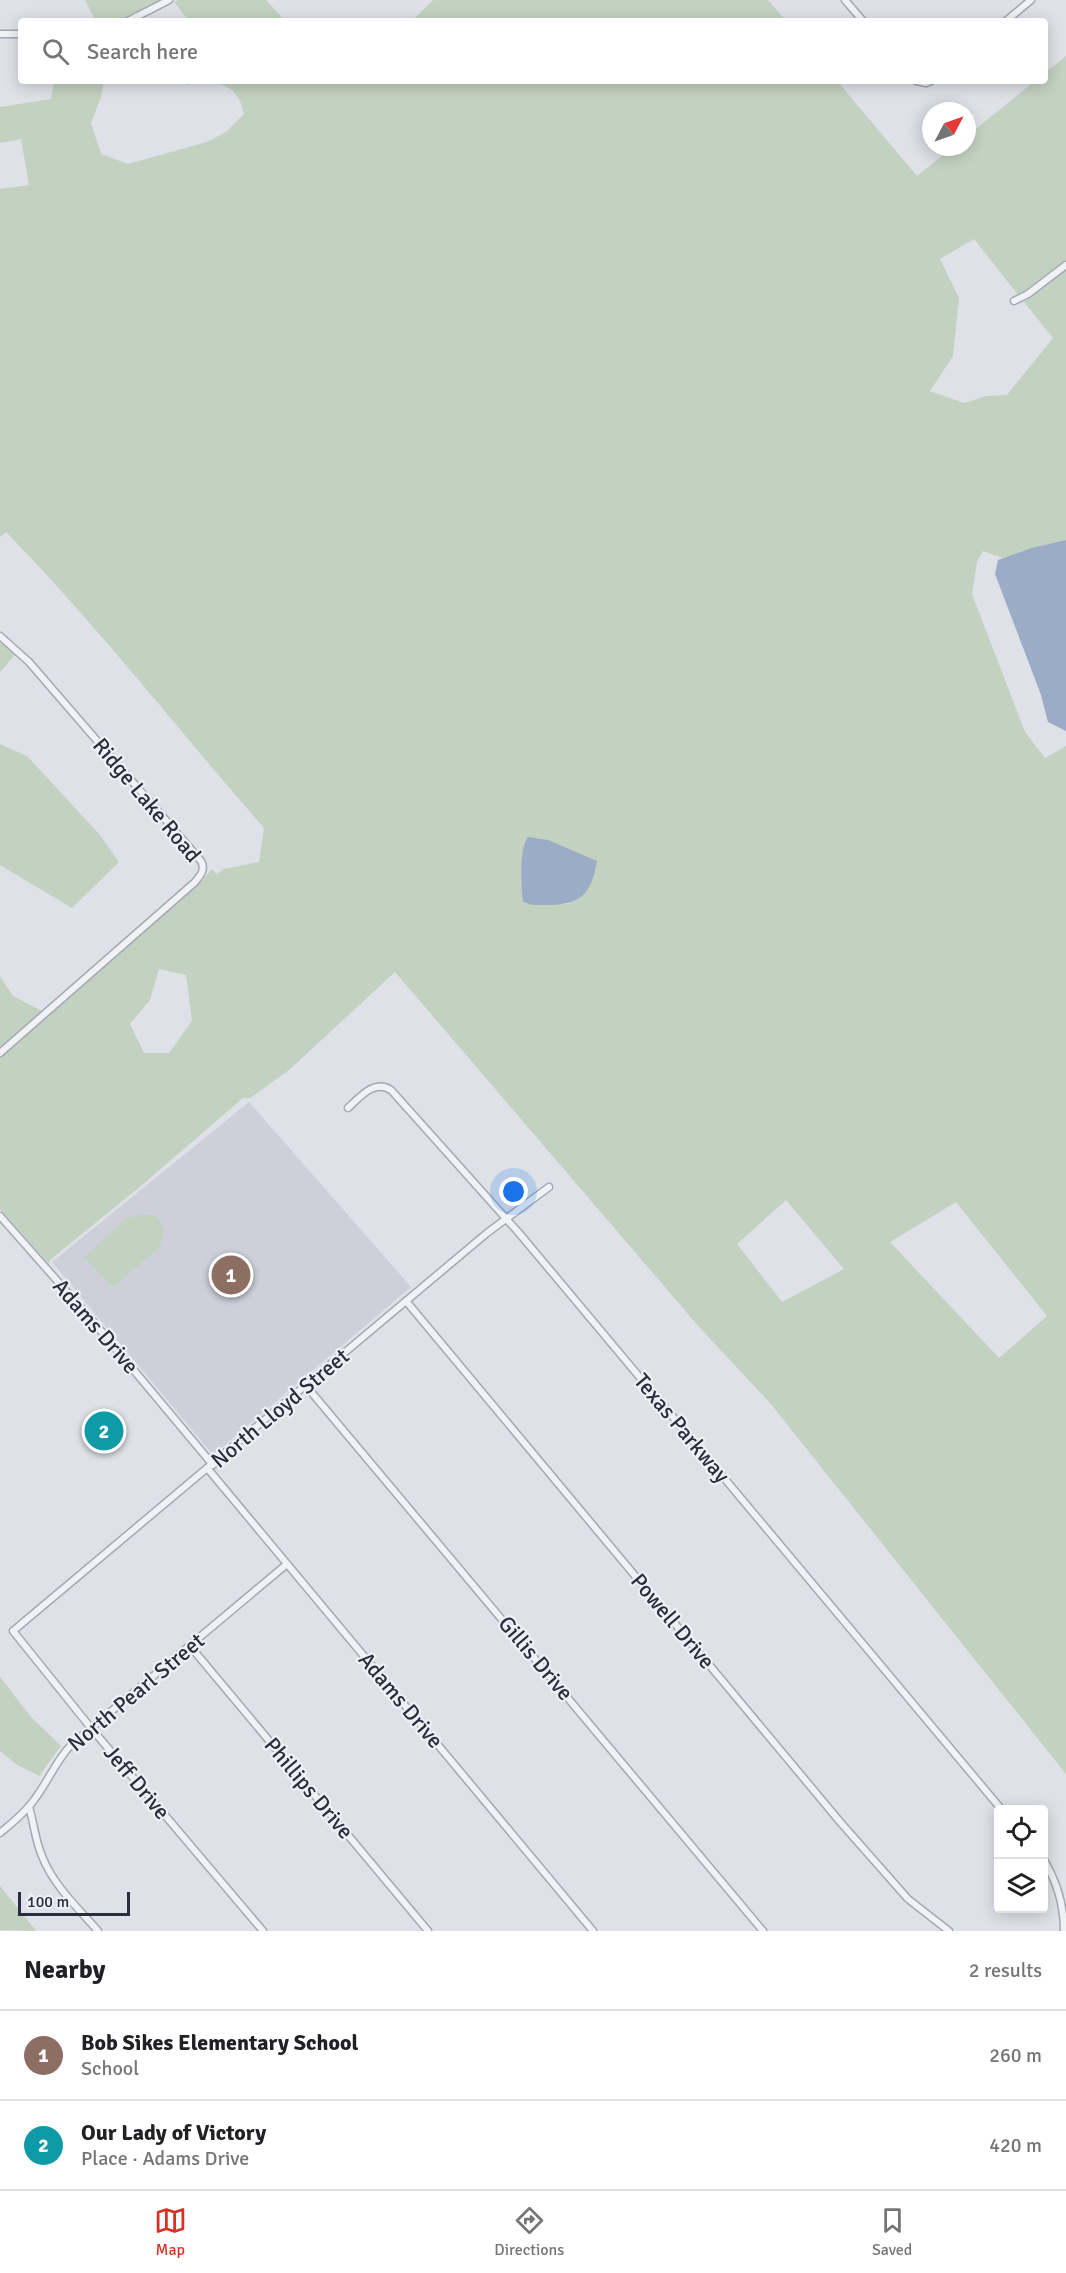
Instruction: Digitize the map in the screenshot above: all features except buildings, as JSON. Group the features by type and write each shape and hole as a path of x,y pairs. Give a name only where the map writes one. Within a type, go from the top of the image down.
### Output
{"street":[{"path":"134,18 170,0"},
{"path":"845,0 860,18"},
{"path":"1010,18 1031,0"},
{"path":"0,34 18,33"},
{"path":"1014,301 1028,294 1066,265"},
{"name":"Ridge Lake Road","path":"0,636 29,662 114,759 201,861 203,868 201,876 194,883 0,1053"},
{"name":"Texas Parkway","path":"348,1108 373,1087 380,1086 391,1090 519,1233 999,1805"},
{"name":"North Lloyd Street","path":"13,1631 307,1387 406,1301 549,1187"},
{"name":"Adams Drive","path":"0,1216 91,1319 287,1564 593,1931"},
{"name":"Powell Drive","path":"406,1301 849,1832 908,1899 944,1930"},
{"name":"Gillis Drive","path":"307,1387 763,1931"},
{"name":"North Pearl Street","path":"0,1833 29,1807 64,1752 287,1564"},
{"name":"Jeff Drive","path":"13,1631 91,1728 263,1931"},
{"name":"Phillips Drive","path":"190,1646 428,1931"},
{"path":"29,1807 39,1847 47,1867 58,1884 98,1931"},
{"path":"1048,1867 1061,1898 1064,1931"}],"shaded area":[{"path":"249,1102 411,1287 213,1455 52,1262"}],"green space":[{"path":"85,0 161,0 123,18 94,18"},
{"path":"178,0 266,0 282,18 187,18 174,2"},
{"path":"433,0 768,0 783,18 415,18"},
{"path":"1066,56 1066,260 1019,296 974,239 940,259 959,298 953,356 930,391 964,403 987,396 1007,395 1053,338 1024,302 1066,269 1066,540 1031,548 1003,558 983,551 977,562 972,594 1025,732 1045,758 1066,746 1066,1774 770,1403 700,1328 395,972 289,1070 250,1098 243,1098 50,1260 49,1264 0,1209 0,1058 197,886 212,869 217,874 224,869 259,862 264,828 73,604 6,532 0,537 0,189 29,185 21,139 0,143 0,107 51,99 54,84 103,84 91,123 101,154 128,164 207,142 226,132 244,114 238,98 221,84 840,84 917,176 942,156 976,156 976,129 1031,84 1048,84 1048,71","holes":["523,859 570,904 527,904 521,884","159,969 186,975 192,1021 169,1053 144,1053 130,1024 150,1000","786,1200 844,1269 782,1302 737,1244","956,1202 1047,1316 999,1358 890,1242"]},
{"path":"0,642 15,655 0,672"},
{"path":"0,744 27,756 100,835 119,862 72,908 0,865"},
{"path":"0,976 13,996 42,1011 0,1048"},
{"path":"142,1214 157,1216 164,1232 160,1247 113,1287 84,1257 127,1218"},
{"path":"0,1677 31,1717 61,1746 39,1776 16,1764 0,1751"},
{"path":"0,1886 36,1931 0,1930"}],"water":[{"path":"1066,540 1066,731 1048,722 1041,695 995,574 998,560 1031,548"},
{"path":"528,837 548,840 597,861 595,873 582,896 558,905 534,905 523,901 522,858"}],"place":[{"name":"Bob Sikes Elementary School","path":"231,1275"},
{"name":"Our Lady of Victory","path":"104,1431"}]}
